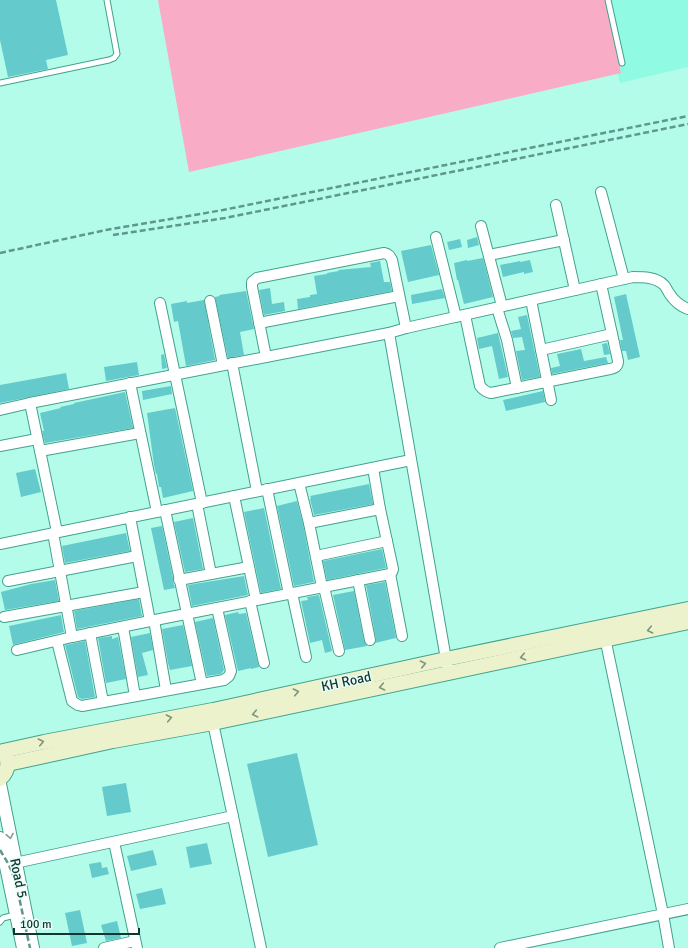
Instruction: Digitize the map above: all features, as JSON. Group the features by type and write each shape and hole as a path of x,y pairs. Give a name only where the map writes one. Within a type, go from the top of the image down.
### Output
{"main road":[{"name":"KH Road","path":"4,754 44,742 448,666 604,633 688,610"},
{"name":"KH Road","path":"604,633 688,622"},
{"name":"KH Road","path":"4,754 113,741 213,722 448,666"},
{"path":"0,779 5,773 4,754"}],"street":[{"path":"601,192 624,279"},
{"path":"556,205 575,290"},
{"path":"481,226 489,255 517,388"},
{"path":"436,237 480,386 483,390 491,393 615,368 618,365 618,361 601,284"},
{"path":"489,255 564,240"},
{"path":"266,357 252,282 257,278 324,264 384,253 391,256 406,328"},
{"path":"0,410 175,374 389,333 633,277 654,279 664,284 677,304 688,309"},
{"path":"259,323 399,296"},
{"path":"531,300 546,382 551,400"},
{"path":"210,301 291,593 306,657"},
{"path":"160,303 200,503 211,574"},
{"path":"389,333 448,666"},
{"path":"541,350 612,334"},
{"path":"130,383 140,433 179,580 202,684"},
{"path":"30,403 55,533 72,637"},
{"path":"40,451 140,433"},
{"path":"0,446 37,439"},
{"path":"0,544 411,460"},
{"path":"373,468 393,569 390,574 402,636"},
{"path":"299,483 339,651"},
{"path":"234,496 249,567 253,601 264,663"},
{"path":"309,523 380,509"},
{"path":"130,517 144,592 152,621 166,690"},
{"path":"316,556 387,541"},
{"path":"8,581 137,556"},
{"path":"179,580 249,567"},
{"path":"17,650 72,637 390,574"},
{"path":"358,580 370,640"},
{"path":"4,617 144,592"},
{"path":"57,641 72,701 82,706 202,684 227,678 231,671 217,608"},
{"path":"123,627 135,696"},
{"path":"604,633 669,948"},
{"path":"90,634 103,702"},
{"path":"213,722 261,948"},
{"name":"Road 5","path":"0,784 33,948"},
{"path":"15,863 233,816"},
{"name":"Road 5","path":"0,838 23,948"},
{"path":"104,948 136,944 114,842"},
{"path":"500,948 517,946 688,909"}],"lane":[{"path":"0,83 114,58 117,54 107,0"},
{"path":"608,0 622,63"},
{"path":"1,919 16,915"}],"shaded area":[{"path":"158,0 606,0 621,73 189,172"},
{"path":"599,0 688,0 688,67 620,83"}],"building":[{"path":"0,0 56,0 68,55 46,60 48,69 8,77 0,40"},
{"path":"477,237 479,245 468,248 467,240"},
{"path":"460,239 462,247 449,250 447,242"},
{"path":"431,245 439,275 408,282 401,251"},
{"path":"483,258 493,297 464,304 454,263"},
{"path":"530,260 533,272 524,274 524,272 503,277 500,265"},
{"path":"380,261 384,282 390,282 392,291 298,309 297,299 310,297 310,295 317,294 314,276 339,271 338,270 371,267 370,263"},
{"path":"270,288 272,304 284,302 285,311 264,315 259,290"},
{"path":"442,289 445,298 412,304 411,295"},
{"path":"246,291 254,329 240,332 244,355 228,358 215,297 220,296 219,295"},
{"path":"626,294 640,357 628,360 626,351 622,351 620,340 623,340 614,297"},
{"path":"204,300 215,360 186,366 178,321 174,322 171,304"},
{"path":"527,315 540,377 522,380 516,351 525,350 522,337 513,338 511,331 521,329 518,317"},
{"path":"498,333 508,377 499,379 492,346 479,349 477,338"},
{"path":"607,343 610,354 604,355 602,344"},
{"path":"581,349 584,361 606,357 608,363 552,374 551,368 560,366 557,354"},
{"path":"164,354 167,368 162,369 161,355"},
{"path":"137,362 139,375 106,381 104,367"},
{"path":"66,373 69,389 0,403 0,385"},
{"path":"171,386 172,394 143,400 142,391"},
{"path":"543,391 545,402 506,411 503,400"},
{"path":"125,392 133,428 45,443 40,413 74,403"},
{"path":"175,408 193,491 163,498 154,465 147,413"},
{"path":"35,469 41,492 21,497 16,473"},
{"path":"369,484 373,504 314,515 310,496"},
{"path":"297,501 314,582 294,586 277,506"},
{"path":"264,508 281,589 261,593 244,512"},
{"path":"193,518 203,569 185,572 174,522"},
{"path":"162,526 175,588 164,590 151,528"},
{"path":"126,533 130,551 65,563 62,546"},
{"path":"382,549 386,568 327,580 323,561"},
{"path":"244,576 248,595 192,606 188,585"},
{"path":"55,580 59,601 5,610 1,592 31,584"},
{"path":"385,582 396,638 375,643 376,639 366,585"},
{"path":"354,591 364,641 367,646 345,650 333,595"},
{"path":"319,595 332,651 325,653 322,640 310,643 301,601 308,600 307,597"},
{"path":"139,599 142,616 77,629 74,611"},
{"path":"238,612 239,614 246,613 259,667 238,671 225,615"},
{"path":"61,615 64,632 13,645 9,626"},
{"path":"213,618 224,670 221,674 207,676 195,622"},
{"path":"183,625 192,666 170,670 162,629"},
{"path":"150,633 153,650 142,653 148,675 138,677 131,637"},
{"path":"112,636 112,639 118,637 126,679 106,683 98,638"},
{"path":"85,641 95,697 82,699 78,697 65,645"},
{"path":"297,753 318,845 268,857 247,764"},
{"path":"126,783 131,812 107,816 102,787"},
{"path":"207,843 212,864 190,868 186,847"},
{"path":"153,850 157,865 131,871 127,856"},
{"path":"101,862 102,868 107,867 109,874 92,878 89,864"},
{"path":"162,888 166,904 140,909 136,894"},
{"path":"80,910 87,943 72,946 65,913"},
{"path":"117,921 121,938 106,941 101,925"}],"railway":[{"path":"0,253 106,230 223,210 688,116"},
{"path":"113,235 225,218 688,124"},
{"path":"0,850 9,865 16,883 30,948"}]}
